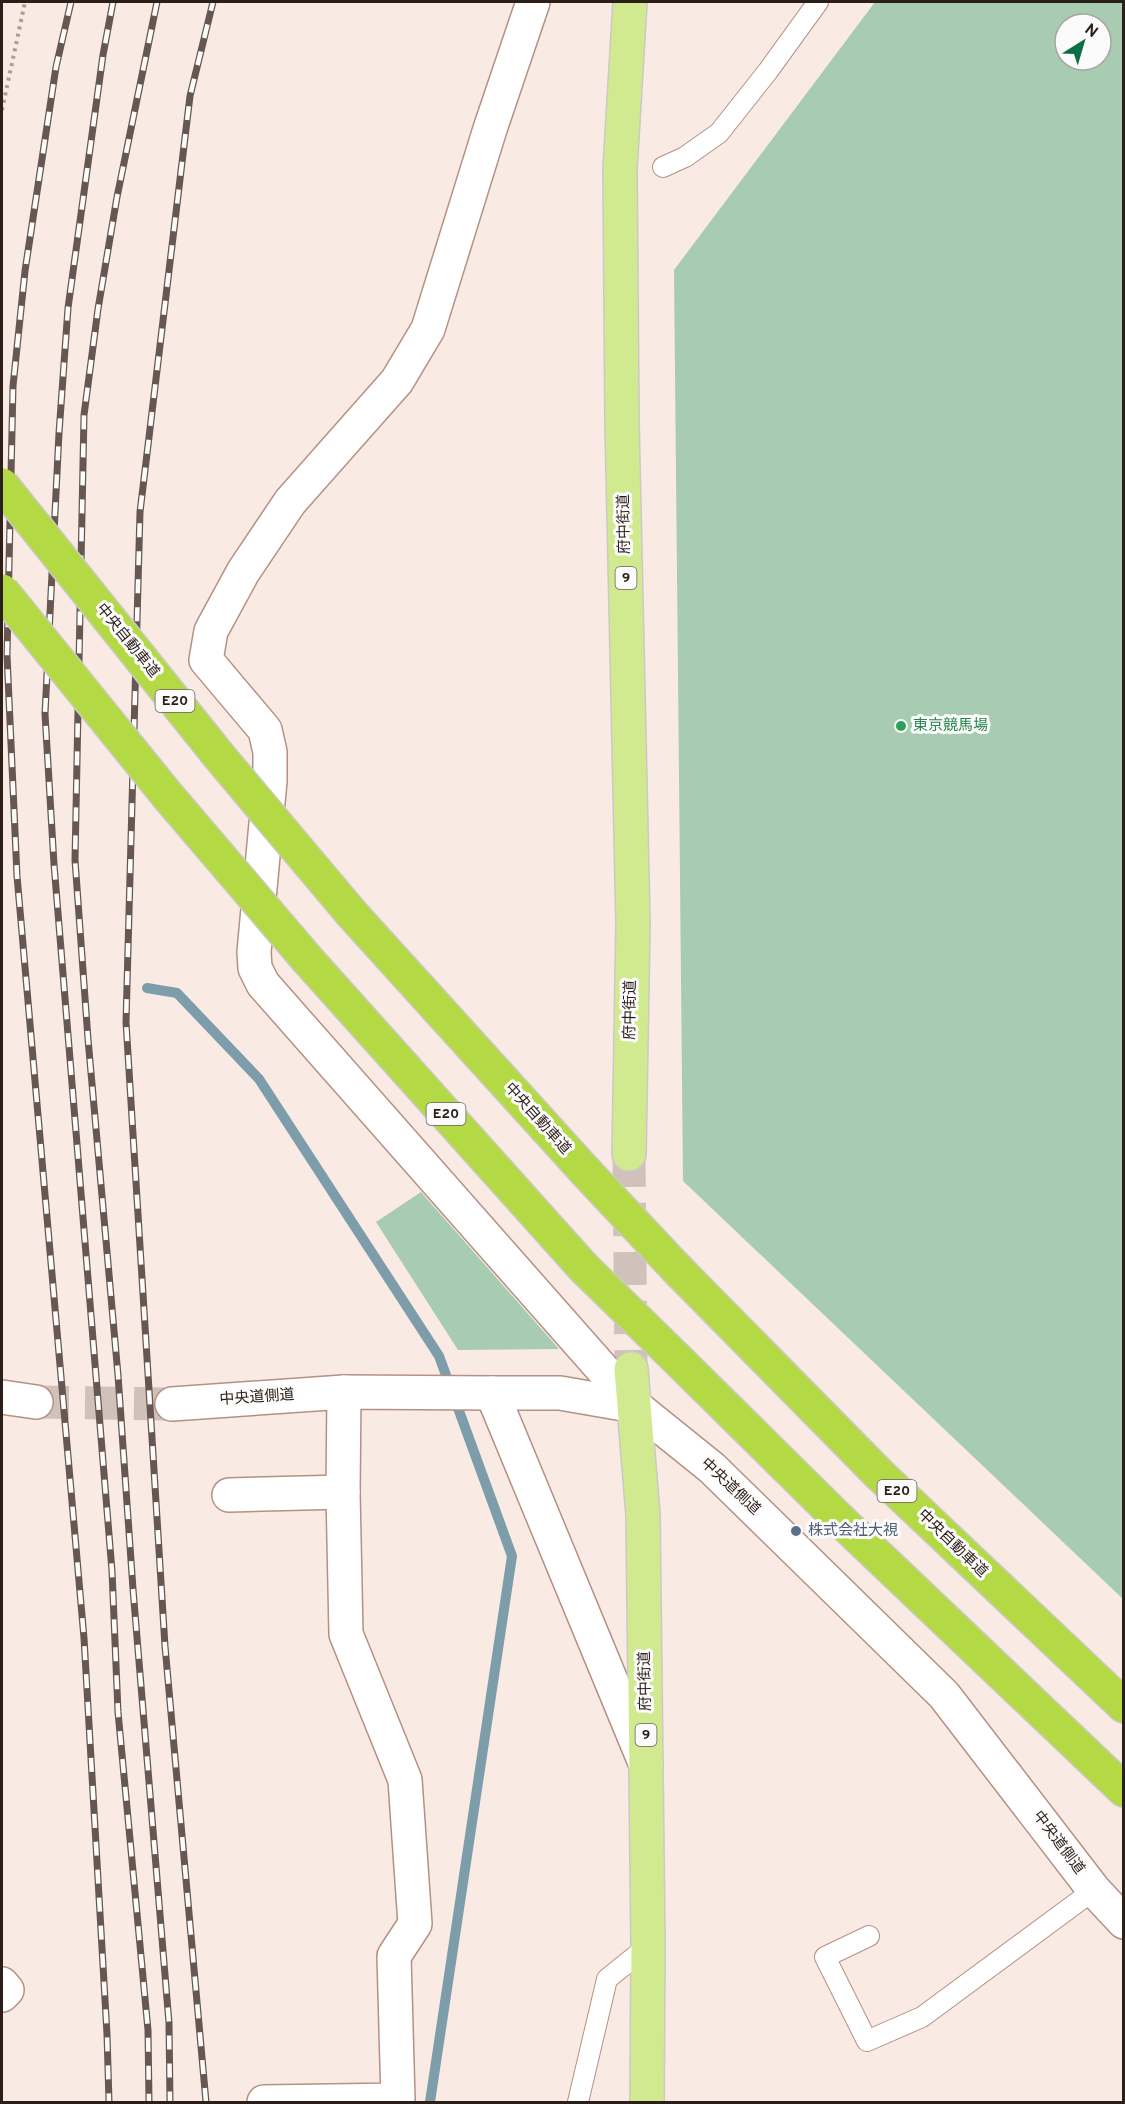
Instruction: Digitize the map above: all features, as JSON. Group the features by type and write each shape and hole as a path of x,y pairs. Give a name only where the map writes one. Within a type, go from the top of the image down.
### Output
{"highway":[{"name":"中央自動車道","path":"2,485 219,756 352,914 585,1171 677,1269 879,1474 1124,1706"},
{"name":"E20","path":"2,591 206,841 307,959 584,1268 837,1517 1124,1790"}],"main road":[{"name":"府中街道","path":"629,1154 633,924 622,422 620,170 630,2"},
{"name":"府中街道","path":"631,1369 643,1515 647,1766 647,2103"}],"street":[{"path":"533,2 490,129 428,329 397,381 290,502 243,572 212,631 206,660 266,730 270,752 270,781 254,952 255,968 263,984 635,1406"},
{"path":"264,2103 398,2100 394,1956 415,1924 405,1780 346,1634 343,1492 344,1392"},
{"name":"中央道側道","path":"172,1404 344,1392 560,1393 635,1406 712,1468 944,1695 1094,1890 1124,1922"},
{"path":"492,1393 647,1766"},
{"path":"2,1397 36,1402"},
{"path":"229,1495 343,1492"},
{"path":"2,1984 7,1990 2,1995"}],"lane":[{"path":"663,167 685,157 720,133 818,2"},
{"path":"869,1936 825,1958 867,2041 922,2017 1094,1890"},
{"path":"578,2103 608,1979 648,1946"}],"path":[{"path":"2,110 25,2"}],"green space":[{"name":"東京競馬場","path":"875,2 1123,2 1123,1599 683,1181 674,270"},
{"path":"421,1192 559,1349 458,1350 376,1222"}],"waterway":[{"path":"147,988 177,993 259,1079 439,1356 512,1556 430,2102"}],"tunnel":[{"path":"629,1154 631,1369"},
{"path":"36,1402 172,1404"}],"railway":[{"path":"71,2 56,67 25,271 13,386 7,655 17,876 84,1638 109,2102"},
{"path":"113,2 103,55 68,308 59,433 45,714 54,864 112,1571 118,1712 148,2030 149,2102"},
{"path":"157,2 117,197 98,309 84,415 75,860 169,2023 170,2102"},
{"path":"206,2102 165,1646 126,1022 140,512 190,96 213,2"}],"place":[{"name":"東京競馬場","path":"901,726"},
{"name":"株式会社大視","path":"796,1531"}]}
